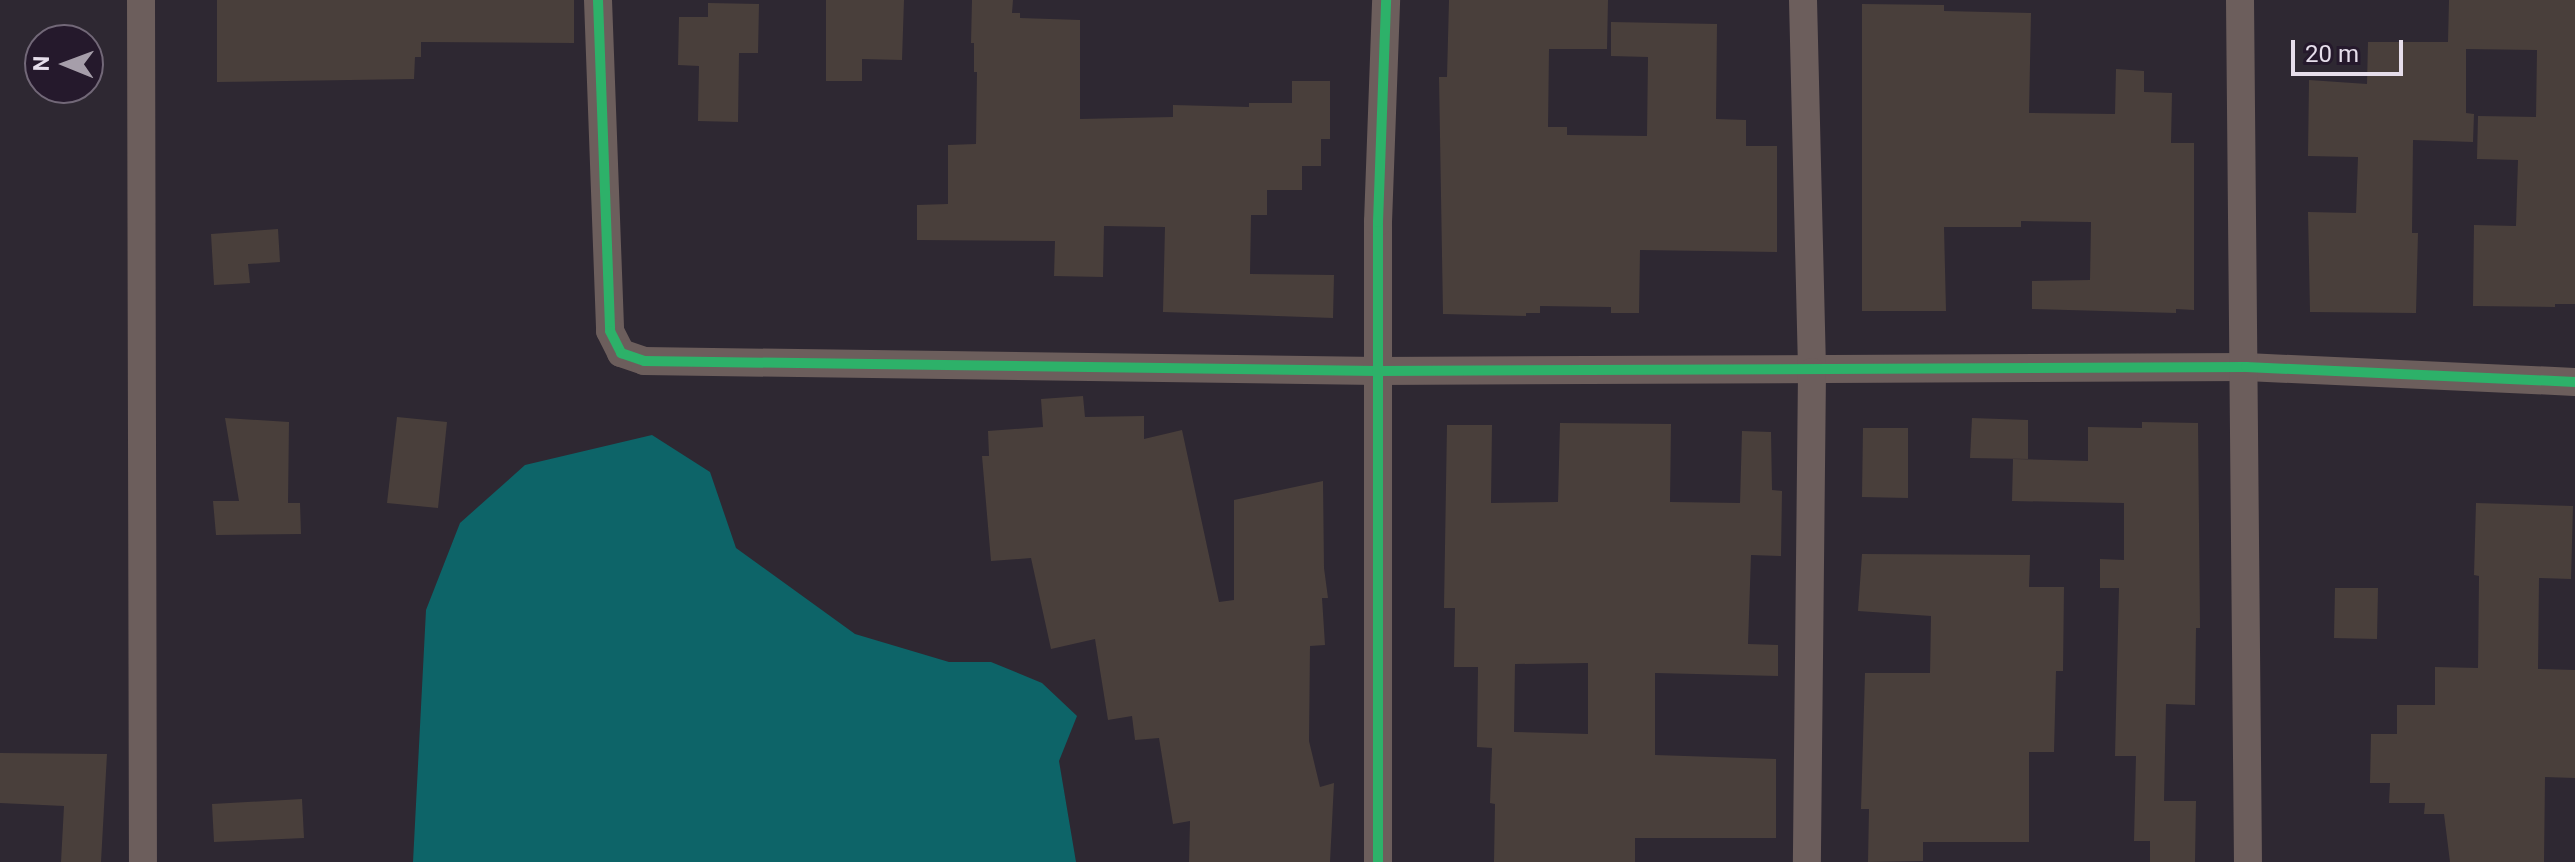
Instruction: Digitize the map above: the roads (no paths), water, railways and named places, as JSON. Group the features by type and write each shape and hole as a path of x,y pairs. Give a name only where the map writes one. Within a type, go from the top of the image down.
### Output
{"street":[{"path":"141,0 143,862"},
{"path":"598,0 610,331 621,353 644,361 1377,371 1812,372 2246,367 2575,382"},
{"path":"1378,862 1378,222 1386,0"},
{"path":"1803,0 1812,372 1807,862"},
{"path":"2240,0 2246,367 2248,862"}],"water":[{"path":"652,435 710,472 736,548 855,634 949,662 991,662 1042,683 1077,716 1059,761 1076,862 413,862 426,610 460,523 525,465"}]}
